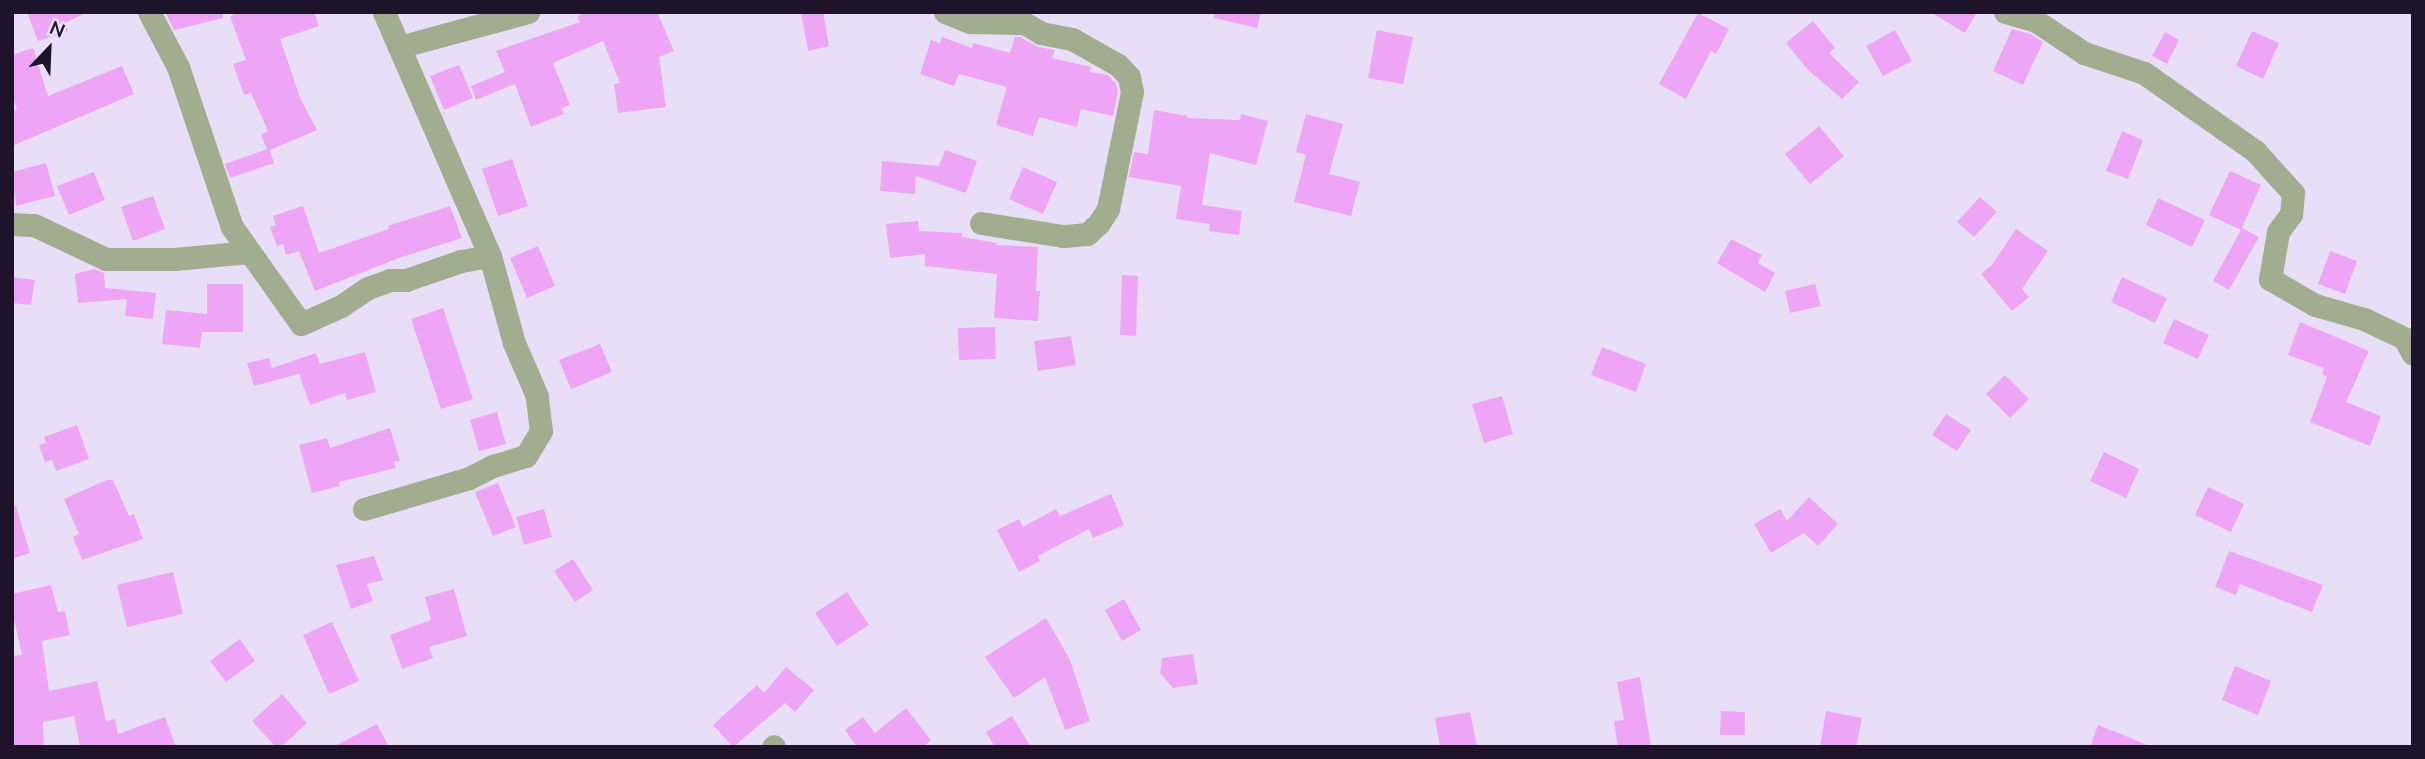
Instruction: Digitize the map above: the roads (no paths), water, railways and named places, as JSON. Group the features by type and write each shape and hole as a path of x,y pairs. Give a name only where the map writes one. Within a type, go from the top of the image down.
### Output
{"street":[{"path":"149,12 178,66 232,227 301,324 341,306 368,288 390,280 406,280 461,261 490,256"},
{"path":"363,509 470,478 493,466 526,456 541,431 537,396 514,344 490,256 384,12"},
{"path":"399,47 528,12"},
{"path":"945,12 970,22 1024,23 1041,33 1072,39 1118,65 1129,77 1132,92 1108,209 1099,223 1087,234 1063,236 981,223"},
{"path":"2005,12 2036,21 2084,53 2144,73 2255,151 2293,193 2291,214 2278,232 2270,279 2315,305 2364,319 2404,338 2413,354"},
{"path":"12,224 34,225 106,259 174,259 250,252"}]}
